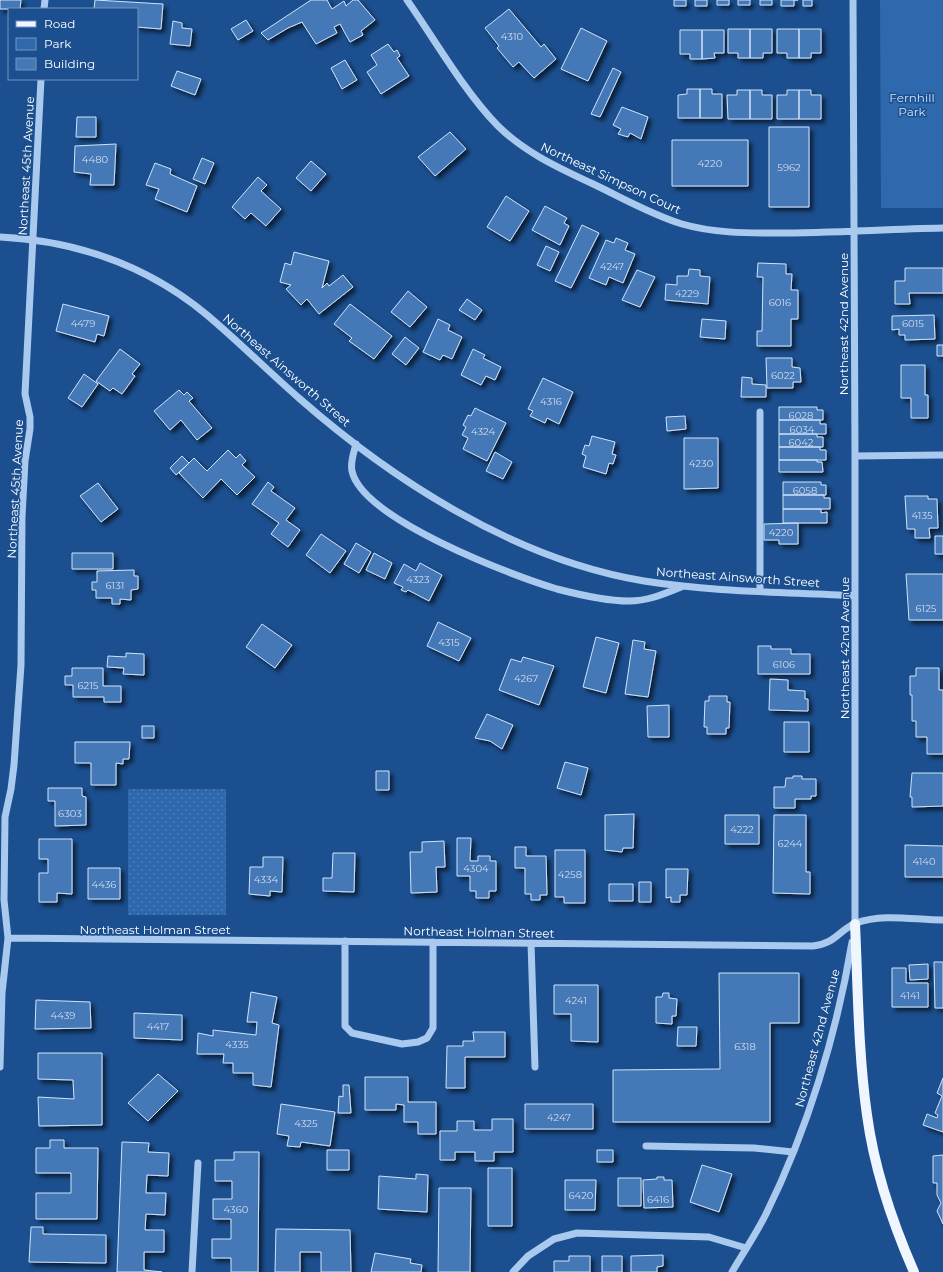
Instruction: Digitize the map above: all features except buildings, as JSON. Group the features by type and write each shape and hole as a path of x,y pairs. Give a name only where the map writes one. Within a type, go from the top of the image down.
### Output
{"main road":[{"path":"855,924 863,1078 867,1116 886,1195 914,1272"}],"street":[{"name":"Northeast Simpson Court","path":"408,0 480,105 498,126 517,143 553,165 661,217 684,224 740,233 854,232"},
{"name":"Northeast 42nd Avenue","path":"732,1272 765,1216 794,1152 813,1099 845,986 855,924 853,0"},
{"name":"Northeast 45th Avenue","path":"0,1067 1,993 8,938 4,900 5,817 14,765 21,665 22,517 25,461 30,429 30,417 25,394 30,264 34,239 40,80"},
{"path":"854,232 943,228"},
{"name":"Northeast Ainsworth Street","path":"0,237 34,239 98,254 133,268 158,281 207,315 302,401 356,444 418,488 457,511 524,545 578,565 614,574 682,586 855,596"},
{"path":"760,412 760,591"},
{"path":"356,444 352,459 352,471 360,486 370,498 391,515 414,529 496,567 558,589 611,600 630,601 651,599 682,586"},
{"path":"855,456 943,455"},
{"path":"0,809 5,817"},
{"name":"Northeast Holman Street","path":"8,938 813,946 826,944 855,924 879,918 943,920"},
{"path":"345,941 345,1026 352,1033 402,1044 418,1042 427,1038 433,1028 434,942"},
{"path":"531,943 535,1067"},
{"path":"646,1146 754,1148 794,1152"},
{"path":"192,1272 198,1163"},
{"path":"513,1272 528,1256 554,1239 577,1233 709,1237 746,1248"}],"green space":[{"name":"Fernhill Park","path":"880,0 943,0 943,208 881,208"},
{"path":"128,789 226,789 226,915 128,915"}]}
